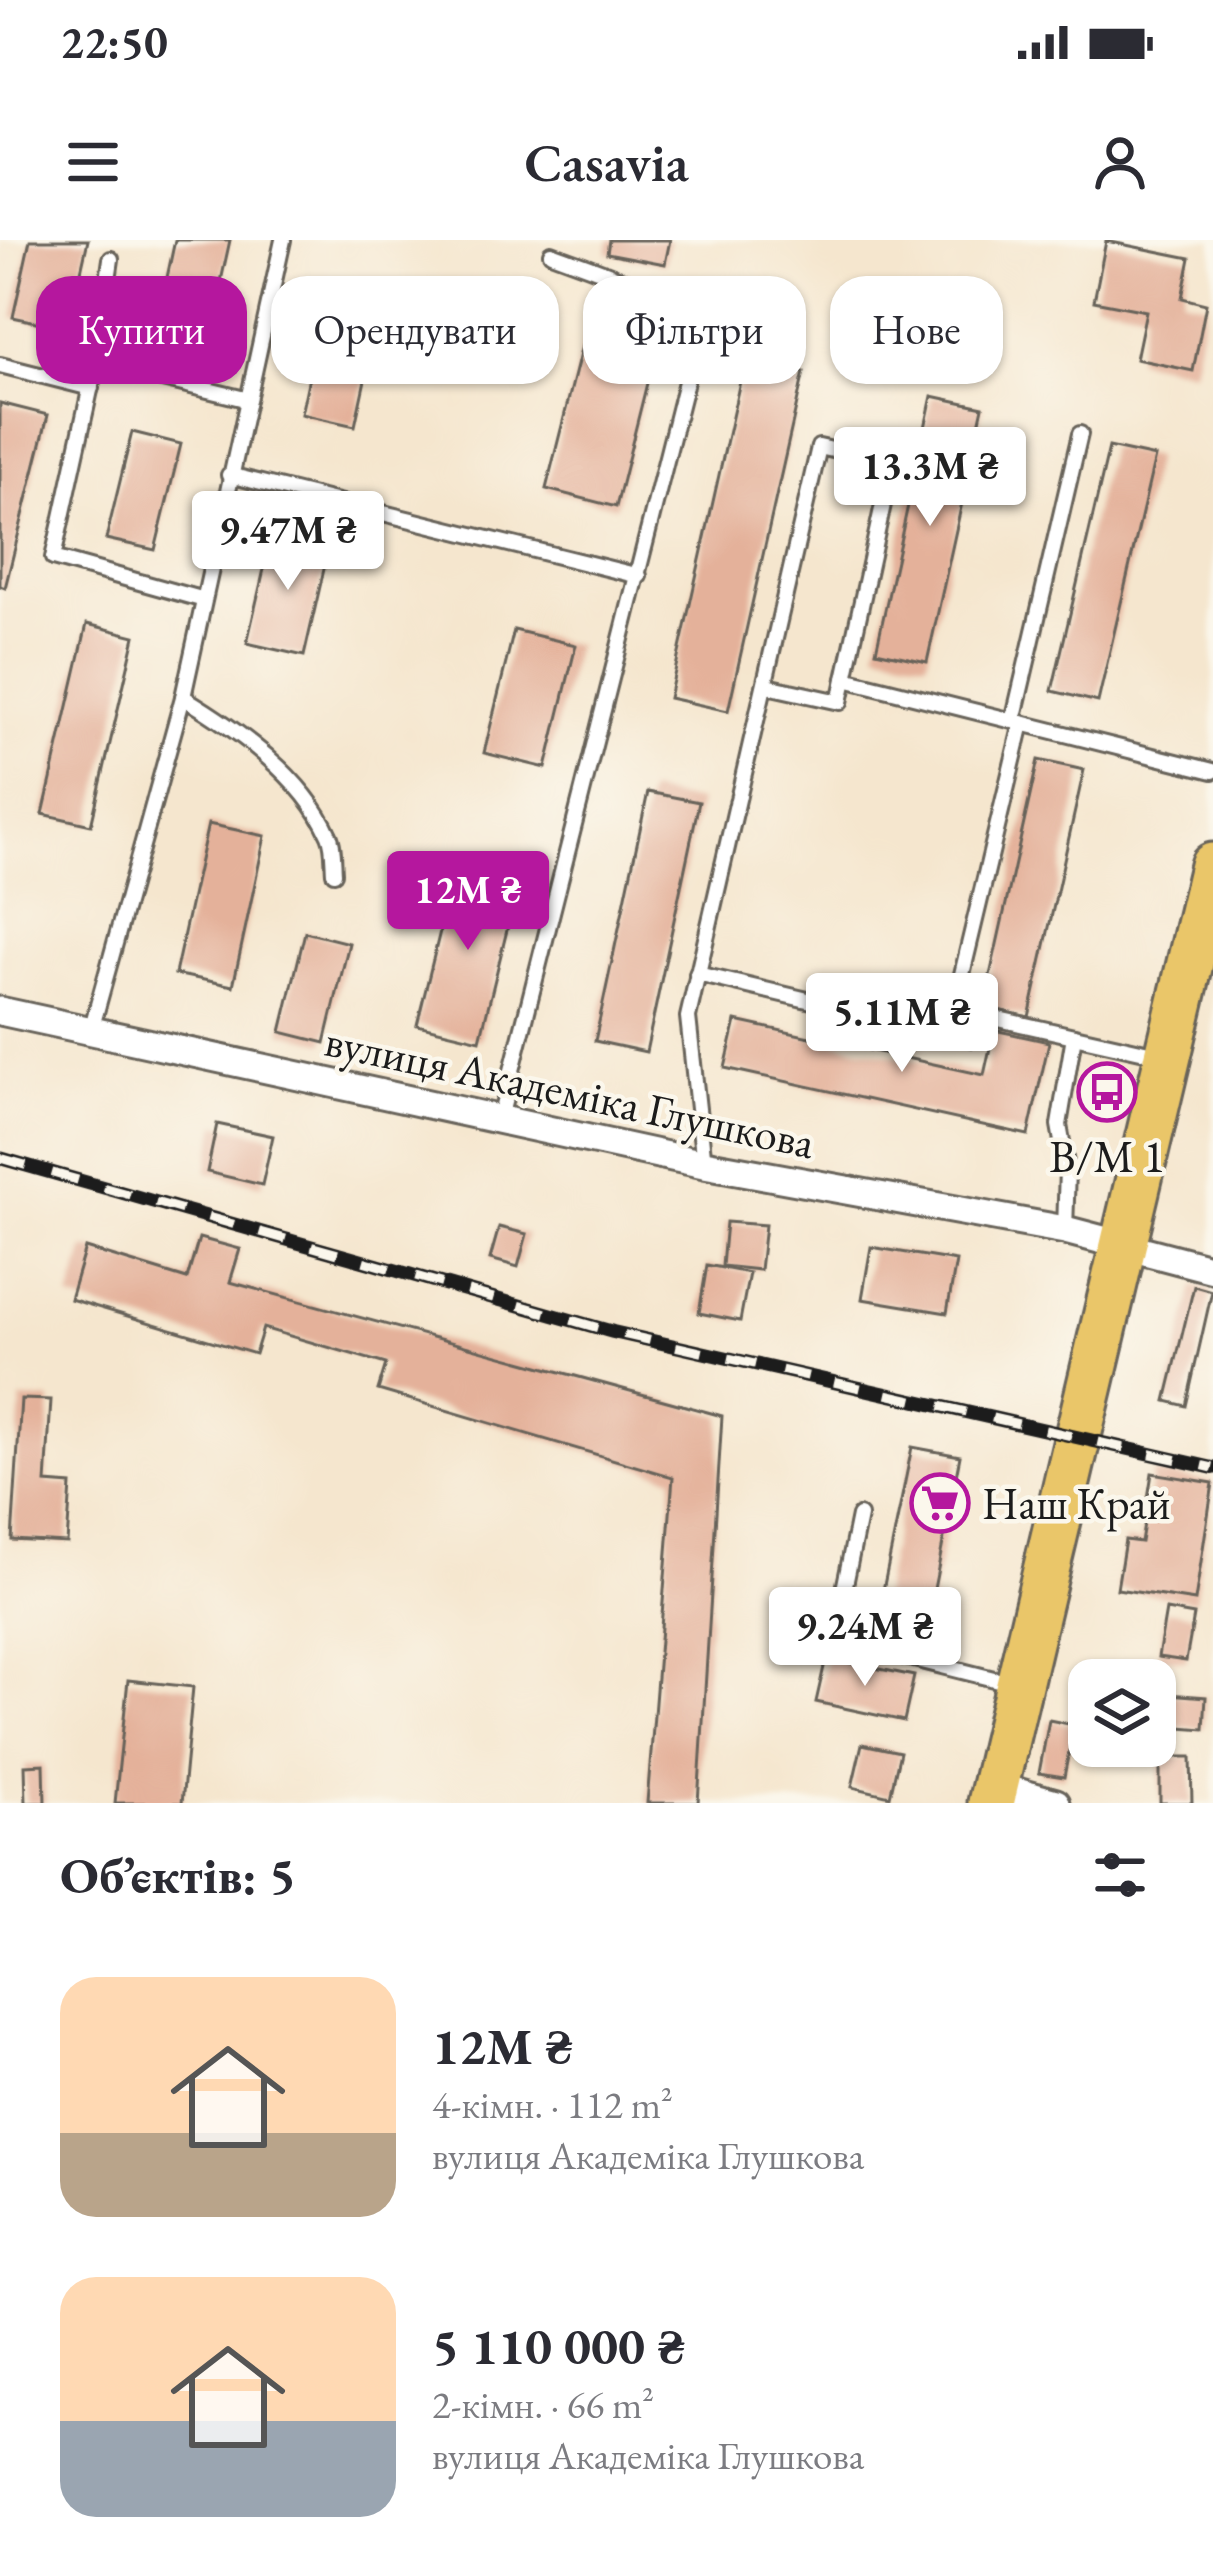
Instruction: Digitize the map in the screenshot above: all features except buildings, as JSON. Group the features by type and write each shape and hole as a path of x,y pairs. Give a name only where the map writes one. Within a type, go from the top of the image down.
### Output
{"main road":[{"path":"993,1794 1168,1057 1192,984 1213,866"}],"street":[{"name":"вулиця Академіка Глушкова","path":"0,1011 704,1164 1065,1229 1125,1249 1213,1268"},
{"path":"993,1794 1056,1803"}],"lane":[{"path":"90,1034 183,697 283,240"},
{"path":"499,1122 699,330 676,305 640,285 551,254"},
{"path":"109,276 111,259"},
{"path":"0,365 91,388"},
{"path":"92,384 53,558 202,599"},
{"path":"183,384 245,399"},
{"path":"948,1033 1080,434"},
{"path":"704,1164 688,1017 819,447 892,463 840,702 767,686"},
{"path":"229,475 639,576"},
{"path":"845,679 1213,771"},
{"path":"183,697 226,723 288,779 330,836 334,873"},
{"path":"697,974 974,1039"},
{"path":"954,1009 1168,1057"},
{"path":"1065,1229 1067,1168 1059,1125 1074,1036"},
{"path":"860,1516 833,1639 1019,1685"}],"railway":[{"path":"0,1158 613,1332 1213,1468"}],"place":[{"name":"В/М 1","path":"1107,1092"},
{"name":"Наш Край","path":"940,1503"}]}
